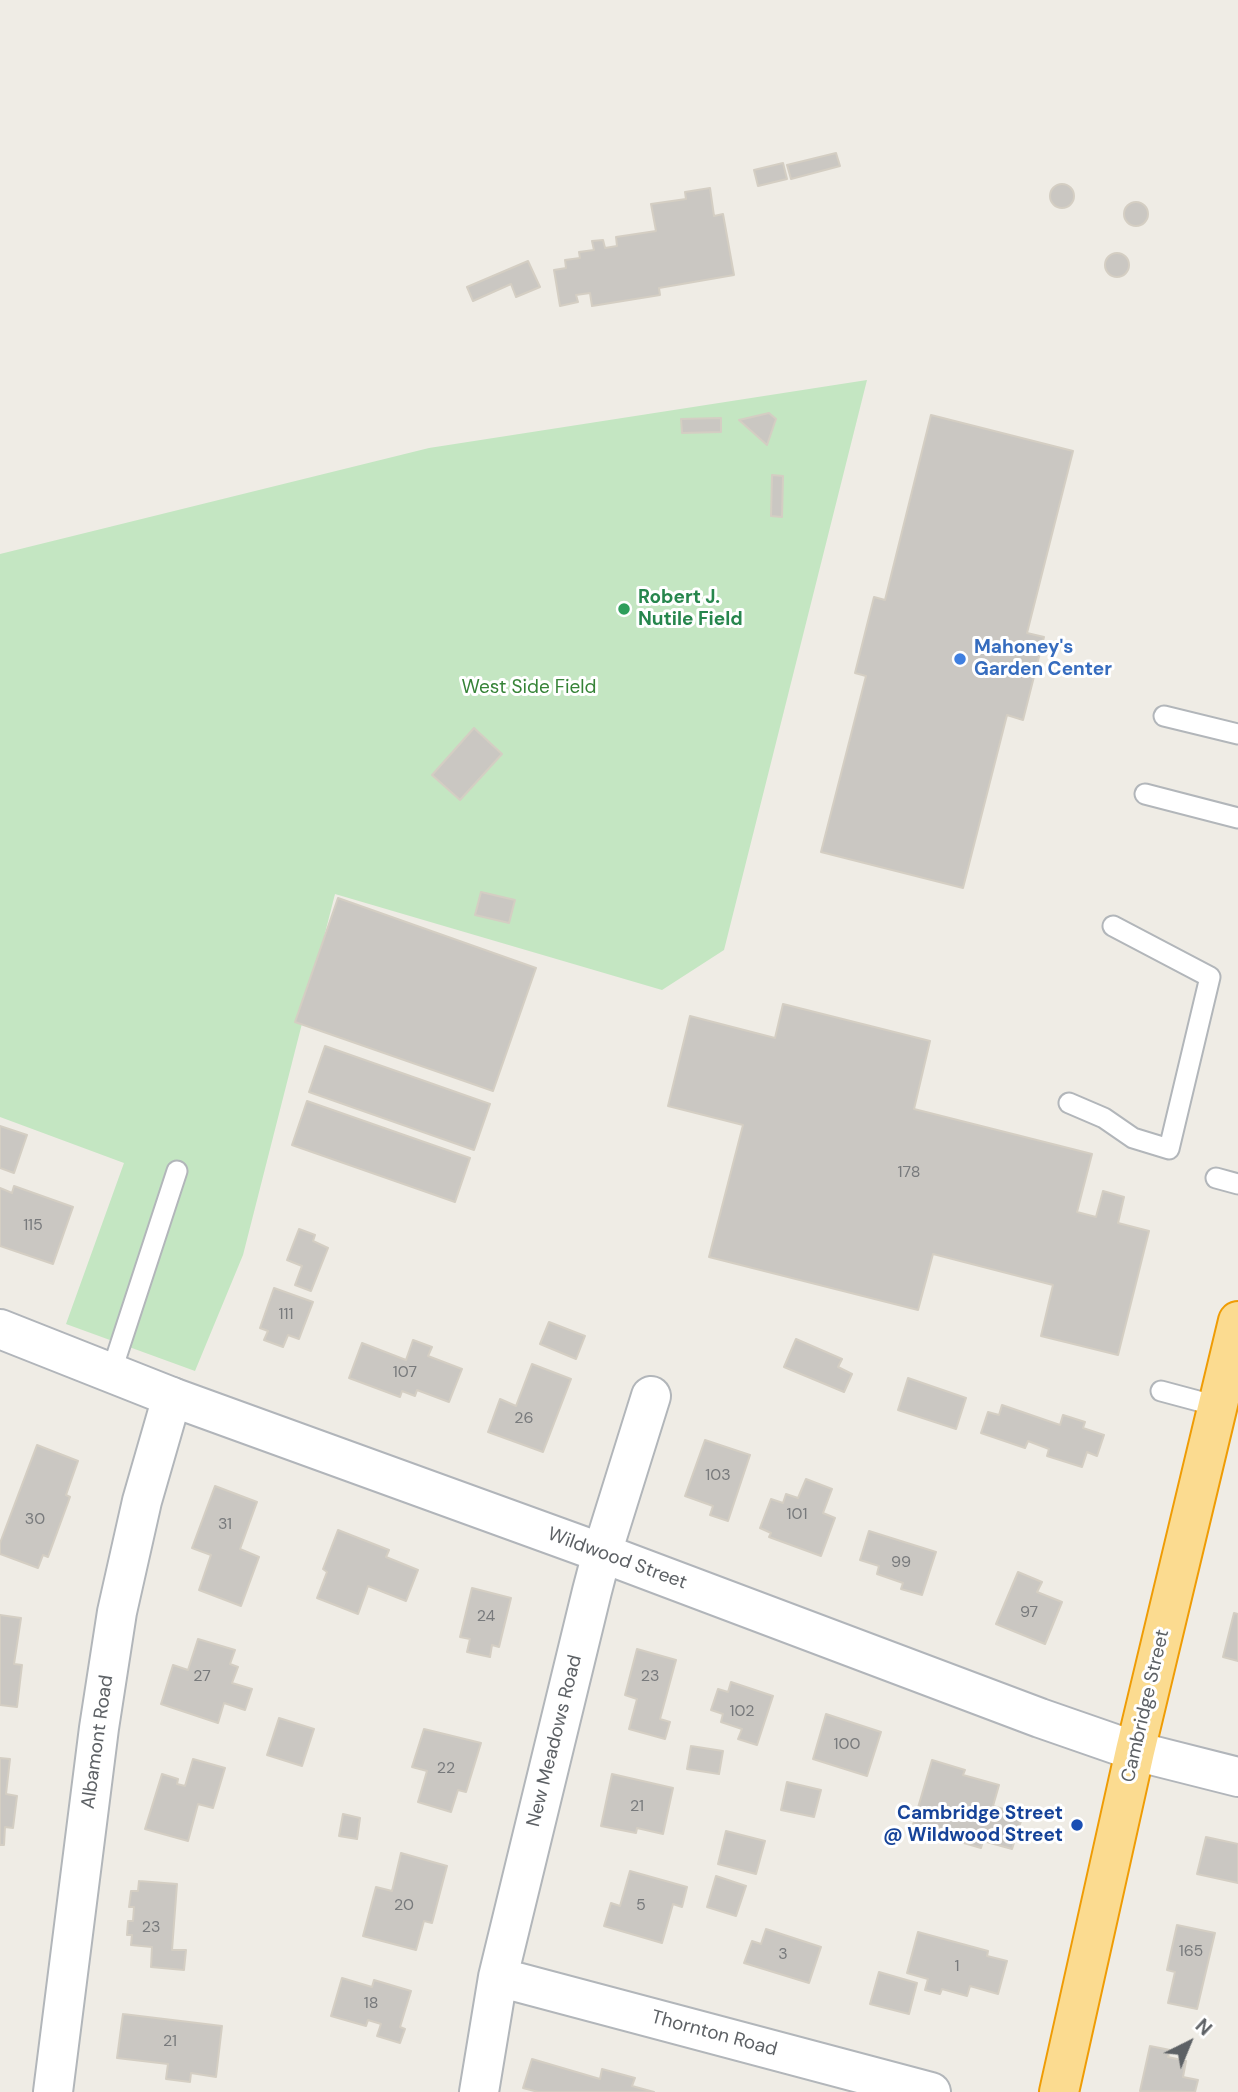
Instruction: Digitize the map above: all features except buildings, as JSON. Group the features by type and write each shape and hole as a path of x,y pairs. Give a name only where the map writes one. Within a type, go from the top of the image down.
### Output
{"highway":[{"name":"Cambridge Street","path":"1059,2092 1135,1751 1238,1321"}],"street":[{"name":"Wildwood Street","path":"0,1329 172,1397 602,1553 1040,1718 1135,1751 1238,1777"},
{"name":"New Meadows Road","path":"479,2092 498,1977 602,1553 651,1396"},
{"name":"Albamont Road","path":"53,2092 99,1728 117,1612 142,1502 172,1397"},
{"name":"Thornton Road","path":"498,1977 931,2092"}],"lane":[{"path":"1164,716 1238,734"},
{"path":"1145,794 1238,818"},
{"path":"1069,1103 1104,1118 1133,1138 1169,1149 1210,977 1113,926"},
{"path":"111,1373 177,1171"},
{"path":"1216,1178 1238,1184"},
{"path":"1161,1391 1217,1406"}],"green space":[{"name":"West Side Field","path":"867,380 724,950 662,990 335,894 243,1255 195,1371 66,1324 124,1163 0,1117 0,554 429,448"}],"place":[{"name":"Robert J. Nutile Field","path":"624,609"},
{"name":"Mahoney's Garden Center","path":"960,659"},
{"name":"Cambridge Street @ Wildwood Street","path":"1077,1825"}]}
